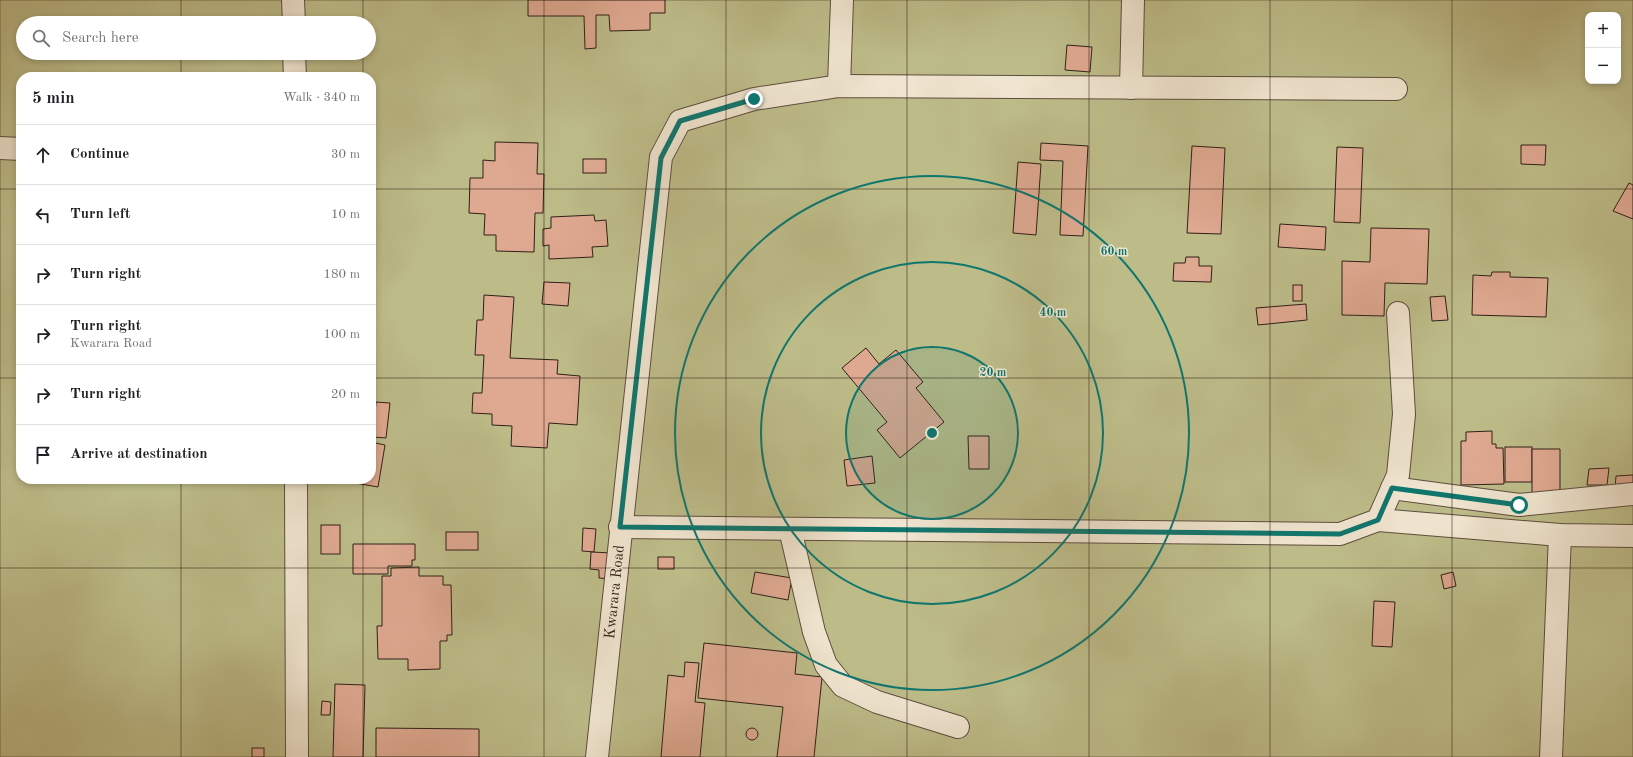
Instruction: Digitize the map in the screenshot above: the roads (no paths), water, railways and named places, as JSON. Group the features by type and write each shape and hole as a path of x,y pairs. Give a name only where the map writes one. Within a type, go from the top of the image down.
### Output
{"street":[{"path":"294,0 294,16"},
{"path":"842,0 839,86 1396,89"},
{"path":"1131,88 1133,0"},
{"path":"294,60 295,72"},
{"name":"Kwarara Road","path":"596,757 661,158 680,121 754,99 839,86"},
{"path":"0,148 16,149"},
{"path":"1378,520 1398,475 1404,414 1398,313"},
{"path":"296,484 297,757"},
{"path":"1392,488 1519,505 1633,494"},
{"path":"620,527 1340,534 1378,520 1560,535 1633,536"},
{"path":"790,529 814,632 826,665 843,686 877,702 958,726"},
{"path":"1551,757 1560,535"}]}
